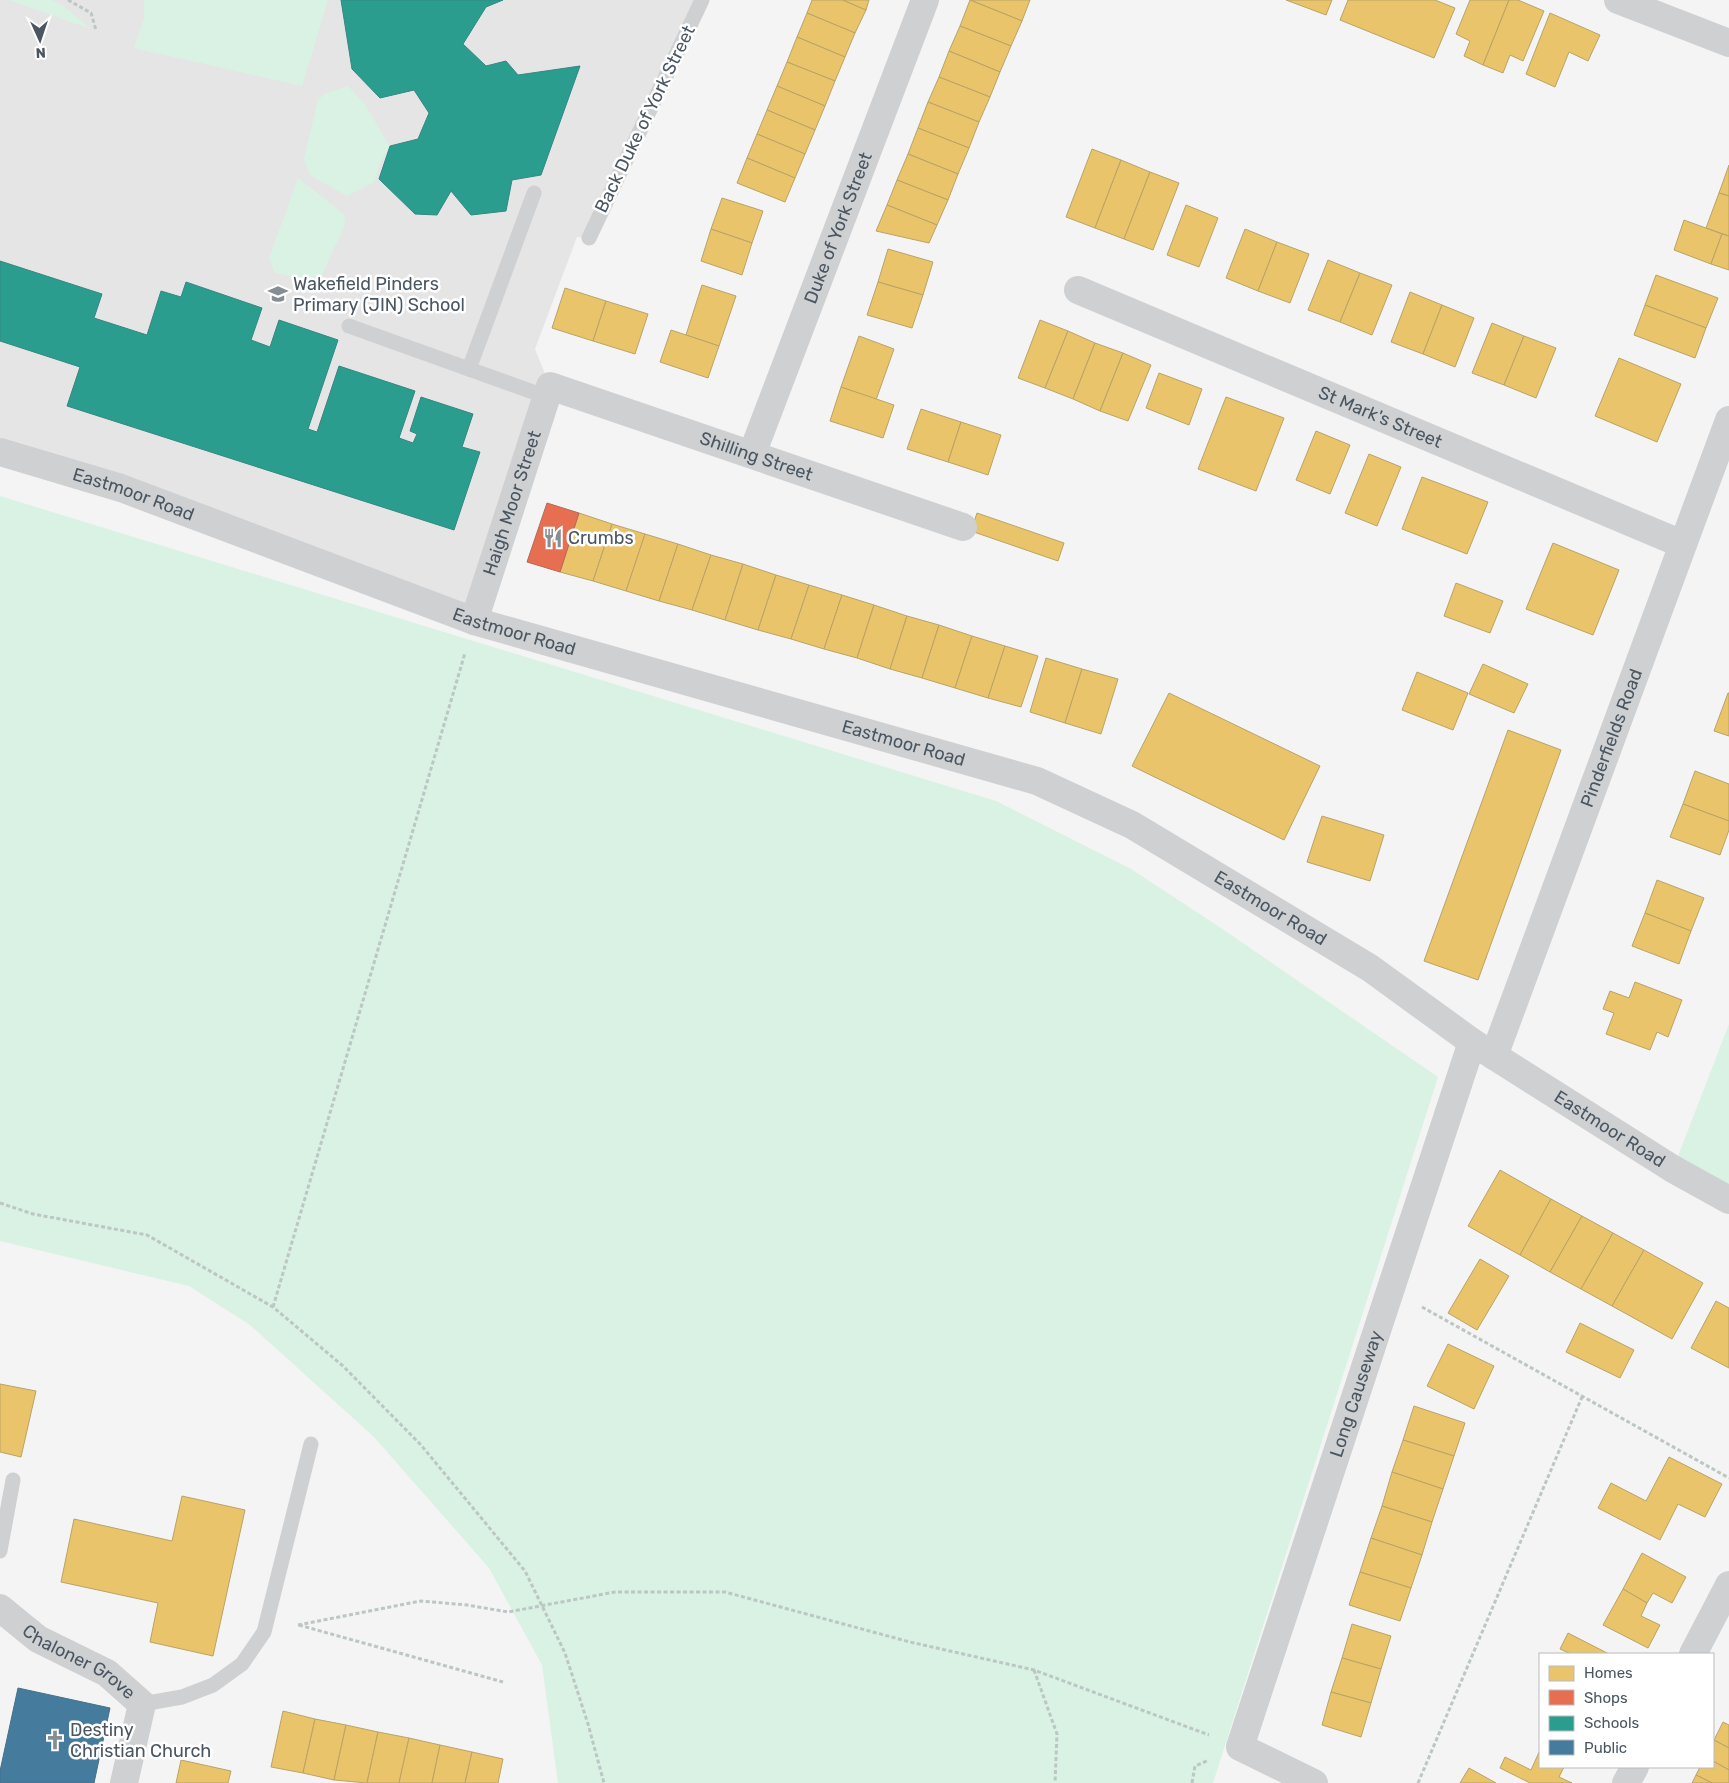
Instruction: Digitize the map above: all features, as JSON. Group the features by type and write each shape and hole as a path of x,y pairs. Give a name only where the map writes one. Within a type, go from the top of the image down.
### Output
{"street":[{"name":"Duke of York Street","path":"752,454 925,0"},
{"path":"1618,0 1729,43"},
{"name":"St Mark's Street","path":"1078,290 1682,544"},
{"name":"Shilling Street","path":"548,391 752,454 963,527"},
{"name":"Haigh Moor Street","path":"474,621 548,391"},
{"name":"Pinderfields Road","path":"1483,1049 1729,420"},
{"name":"Eastmoor Road","path":"0,452 121,488 474,621 1037,781 1132,825 1370,968 1483,1049 1673,1168 1729,1200"},
{"name":"Long Causeway","path":"1240,1747 1390,1289 1483,1049"},
{"path":"1694,1653 1729,1584"},
{"name":"Chaloner Grove","path":"0,1608 38,1639 107,1673 142,1704 124,1783"},
{"path":"1240,1747 1314,1783"},
{"path":"1626,1783 1634,1768"}],"lane":[{"name":"Back Duke of York Street","path":"589,238 702,0"},
{"path":"469,369 534,193"},
{"path":"349,326 469,369 548,391"},
{"path":"142,1704 182,1697 213,1685 242,1664 264,1632 310,1444"},
{"path":"0,1551 13,1480"}],"path":[{"path":"68,0 91,13 96,30"},
{"path":"273,1307 474,621"},
{"path":"0,1203 32,1214 147,1235 273,1307 343,1366 421,1445 525,1571 565,1653 588,1724 604,1783"},
{"path":"1390,1289 1729,1478"},
{"path":"1418,1783 1582,1397"},
{"path":"502,1682 298,1625 421,1601 467,1605 508,1612 615,1592 725,1592 910,1642 1034,1670 1240,1747"},
{"path":"1034,1670 1057,1734 1055,1783"}],"shaded area":[{"name":"Wakefield Pinders Primary (JIN) School","path":"0,0 702,0 589,238 577,237 535,349 550,386 474,621 0,452"}],"green space":[{"path":"9,0 52,0 61,4 91,29"},
{"path":"144,0 328,0 302,86 134,48 144,19"},
{"path":"348,86 364,103 390,146 379,165 375,182 347,196 310,175 304,159 318,100 324,94"},
{"path":"298,178 345,215 344,227 320,279 311,282 274,272 269,258"},
{"path":"0,496 996,801 1131,869 1221,928 1438,1077 1213,1783 558,1783 542,1665 489,1568 374,1437 250,1325 189,1286 0,1241"},
{"path":"1729,1024 1729,1200 1673,1169"}],"building: Homes":[{"path":"812,0 843,0 866,10 855,33 807,13"},
{"path":"843,0 869,0 866,10"},
{"path":"970,0 1030,0 1022,21"},
{"path":"970,0 1022,21 1011,46 960,26"},
{"path":"1286,0 1332,0 1326,15"},
{"path":"1348,0 1435,0 1455,8 1434,58 1340,20"},
{"path":"1470,0 1509,0 1483,65 1464,56 1470,41 1456,34"},
{"path":"1509,0 1518,0 1544,11 1523,61 1510,55 1503,73 1483,65"},
{"path":"807,13 855,33 845,57 797,37"},
{"path":"1550,13 1600,35 1588,61 1569,52 1555,87 1526,74"},
{"path":"960,26 1011,46 1000,72 949,51"},
{"path":"797,37 845,57 835,81 787,62"},
{"path":"949,51 1000,72 990,97 939,77"},
{"path":"787,62 835,81 825,106 777,86"},
{"path":"939,77 990,97 979,122 928,102"},
{"path":"777,86 825,106 815,130 767,110"},
{"path":"928,102 979,122 969,148 918,128"},
{"path":"767,110 815,130 805,154 757,134"},
{"path":"918,128 969,148 958,174 908,154"},
{"path":"757,134 805,154 795,178 747,158"},
{"path":"1092,149 1121,160 1095,228 1066,217"},
{"path":"908,154 958,174 948,200 897,180"},
{"path":"747,158 795,178 785,202 737,183"},
{"path":"1121,160 1150,172 1124,239 1095,228"},
{"path":"1729,165 1729,196 1719,193"},
{"path":"1150,172 1179,183 1153,250 1124,239"},
{"path":"897,180 948,200 937,225 887,205"},
{"path":"1719,193 1729,196 1729,236 1706,228"},
{"path":"722,198 763,211 752,243 711,229"},
{"path":"887,205 937,225 929,243 876,231"},
{"path":"1186,205 1218,218 1199,267 1167,255"},
{"path":"1684,220 1722,234 1711,264 1674,250"},
{"path":"711,229 752,243 742,275 701,261"},
{"path":"1245,229 1277,242 1258,291 1226,278"},
{"path":"1722,234 1729,236 1729,270 1711,264"},
{"path":"1277,242 1309,254 1290,303 1258,291"},
{"path":"888,249 933,262 923,295 878,282"},
{"path":"1328,260 1360,273 1340,322 1308,310"},
{"path":"1360,273 1392,285 1372,335 1340,322"},
{"path":"1656,275 1718,298 1706,328 1645,305"},
{"path":"878,282 923,295 912,328 867,315"},
{"path":"702,285 736,296 719,346 686,335"},
{"path":"565,288 606,301 593,341 552,328"},
{"path":"1410,292 1442,305 1423,354 1391,342"},
{"path":"606,301 648,314 635,354 593,341"},
{"path":"1442,305 1474,318 1455,367 1423,354"},
{"path":"1645,305 1706,328 1695,358 1634,335"},
{"path":"1040,320 1068,331 1045,388 1018,378"},
{"path":"1492,323 1524,336 1504,385 1472,373"},
{"path":"671,330 719,346 708,378 660,362"},
{"path":"1068,331 1095,343 1073,399 1045,388"},
{"path":"859,336 894,349 876,400 841,387"},
{"path":"1524,336 1556,348 1536,398 1504,385"},
{"path":"1095,343 1123,353 1100,411 1073,399"},
{"path":"1123,353 1151,365 1128,421 1100,411"},
{"path":"1619,358 1681,384 1657,442 1595,416"},
{"path":"1159,373 1202,389 1189,425 1146,408"},
{"path":"841,387 894,405 883,438 830,421"},
{"path":"1226,397 1284,418 1256,491 1198,469"},
{"path":"921,409 961,422 948,462 907,449"},
{"path":"961,422 1001,435 988,475 948,462"},
{"path":"1316,431 1350,445 1330,494 1296,480"},
{"path":"1369,454 1401,467 1377,526 1345,513"},
{"path":"1422,477 1488,502 1467,554 1402,529"},
{"path":"579,513 612,524 593,581 560,572"},
{"path":"977,513 1064,543 1058,561 971,531"},
{"path":"612,524 645,534 626,591 593,581"},
{"path":"645,534 678,544 659,601 626,591"},
{"path":"1553,543 1619,570 1593,635 1526,609"},
{"path":"678,544 711,555 692,610 659,601"},
{"path":"711,555 743,564 725,620 692,610"},
{"path":"743,564 776,575 758,630 725,620"},
{"path":"776,575 809,585 791,639 758,630"},
{"path":"1456,583 1503,601 1490,633 1444,616"},
{"path":"809,585 842,595 824,649 791,639"},
{"path":"842,595 874,605 857,658 824,649"},
{"path":"874,605 907,616 890,669 857,658"},
{"path":"907,616 939,625 922,678 890,669"},
{"path":"939,625 972,636 955,688 922,678"},
{"path":"972,636 1005,646 988,698 955,688"},
{"path":"1005,646 1038,656 1021,707 988,698"},
{"path":"1046,658 1082,669 1065,723 1030,712"},
{"path":"1483,664 1528,684 1514,713 1469,694"},
{"path":"1082,669 1118,679 1101,734 1065,723"},
{"path":"1417,672 1468,693 1453,730 1402,710"},
{"path":"1169,693 1320,766 1284,840 1132,766"},
{"path":"1729,693 1729,736 1714,731"},
{"path":"1508,730 1561,750 1478,980 1424,961"},
{"path":"1695,771 1729,784 1729,821 1683,804"},
{"path":"1683,804 1729,821 1729,830 1720,855 1670,837"},
{"path":"1322,816 1384,835 1370,881 1307,862"},
{"path":"1657,880 1704,898 1691,931 1645,913"},
{"path":"1645,913 1691,931 1679,964 1632,946"},
{"path":"1635,982 1682,1000 1668,1037 1657,1032 1650,1050 1606,1034 1614,1013 1603,1009 1610,991 1629,998"},
{"path":"1500,1170 1551,1199 1520,1255 1468,1226"},
{"path":"1551,1199 1582,1216 1550,1272 1520,1255"},
{"path":"1582,1216 1613,1233 1581,1289 1550,1272"},
{"path":"1613,1233 1644,1250 1612,1306 1581,1289"},
{"path":"1644,1250 1703,1283 1672,1339 1612,1306"},
{"path":"1480,1259 1509,1276 1477,1330 1448,1313"},
{"path":"1716,1301 1729,1308 1729,1368 1691,1348"},
{"path":"1580,1323 1634,1350 1620,1378 1566,1352"},
{"path":"1448,1344 1494,1366 1474,1409 1427,1386"},
{"path":"0,1384 36,1391 21,1457 0,1452"},
{"path":"1414,1406 1465,1423 1454,1456 1403,1440"},
{"path":"1403,1440 1454,1456 1443,1489 1392,1472"},
{"path":"1669,1457 1722,1484 1705,1517 1678,1504 1660,1540 1598,1508 1611,1483 1646,1501"},
{"path":"1392,1472 1443,1489 1432,1522 1382,1506"},
{"path":"182,1496 245,1510 213,1656 150,1642 158,1603 61,1582 74,1519 172,1541"},
{"path":"1382,1506 1432,1522 1422,1555 1371,1538"},
{"path":"1371,1538 1422,1555 1411,1588 1360,1572"},
{"path":"1642,1553 1686,1577 1672,1603 1653,1593 1647,1603 1623,1589"},
{"path":"1360,1572 1411,1588 1400,1621 1349,1605"},
{"path":"1623,1589 1647,1603 1641,1616 1660,1625 1648,1648 1603,1625"},
{"path":"1352,1624 1391,1636 1381,1669 1342,1658"},
{"path":"1568,1633 1607,1653 1569,1653 1560,1649"},
{"path":"1342,1658 1381,1669 1371,1703 1331,1692"},
{"path":"1331,1692 1371,1703 1361,1737 1322,1725"},
{"path":"283,1711 315,1719 303,1773 271,1767"},
{"path":"315,1719 346,1725 334,1780 303,1773"},
{"path":"1723,1722 1729,1725 1729,1748 1714,1740"},
{"path":"346,1725 378,1732 367,1783 334,1780"},
{"path":"378,1732 409,1738 399,1783 367,1783"},
{"path":"409,1738 440,1745 432,1783 399,1783"},
{"path":"1714,1740 1729,1748 1729,1770 1714,1762"},
{"path":"440,1745 472,1752 465,1783 432,1783"},
{"path":"472,1752 503,1759 498,1783 465,1783"},
{"path":"1539,1752 1539,1768 1564,1768 1559,1777 1572,1783 1530,1783 1500,1768 1505,1757 1531,1770"},
{"path":"181,1760 231,1771 228,1783 176,1783"},
{"path":"1714,1762 1729,1770 1729,1783 1712,1783 1696,1775 1700,1768 1714,1768"},
{"path":"1469,1768 1496,1783 1460,1783"},
{"path":"1696,1775 1712,1783 1692,1783"}],"building: Shops":[{"name":"Crumbs","path":"547,503 579,513 560,572 527,562"}],"building: Schools":[{"path":"341,0 503,0 486,7 463,44 486,66 506,61 518,75 580,66 541,175 512,180 506,211 471,215 451,191 437,215 415,214 379,179 390,146 418,139 429,113 414,90 380,98 352,69"},
{"path":"0,261 102,294 94,318 147,335 161,291 181,297 186,282 262,308 251,340 270,347 279,320 338,340 308,429 317,432 339,366 415,391 399,438 413,443 417,434 410,431 421,397 473,414 462,447 480,452 454,530 67,406 80,367 0,341"}],"building: Public":[{"name":"Destiny Christian Church","path":"18,1688 110,1708 94,1783 0,1783 0,1771"}],"place":[{"name":"Wakefield Pinders Primary (JIN) School","path":"278,294"},
{"name":"Crumbs","path":"553,538"},
{"name":"Destiny Christian Church","path":"55,1740"}]}
